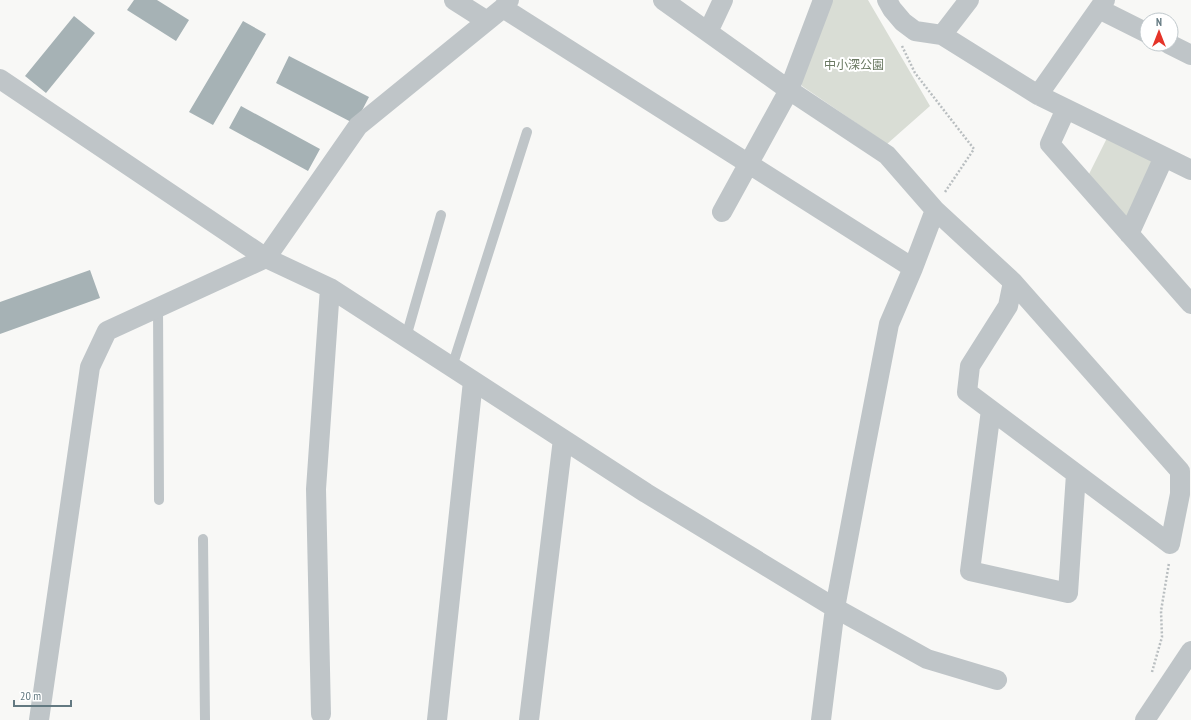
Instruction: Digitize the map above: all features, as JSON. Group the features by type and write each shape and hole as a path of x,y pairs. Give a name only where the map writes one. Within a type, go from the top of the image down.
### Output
{"street":[{"path":"454,0 487,21"},
{"path":"663,0 789,90 887,156 935,210 1013,282 1180,471 1180,494 1170,544 967,392 970,366 1008,306 1013,282"},
{"path":"708,32 723,0"},
{"path":"722,212 789,90 823,0"},
{"path":"886,0 902,22 915,31 942,35 1038,95 1191,170"},
{"path":"942,35 969,0"},
{"path":"39,720 90,367 107,331 266,258 358,126 506,4 748,164 913,268"},
{"path":"1038,95 1102,4 1139,28"},
{"path":"1179,49 1191,55"},
{"path":"0,79 266,258 330,288 646,493 836,608 927,659 997,680"},
{"path":"1066,109 1050,144 1191,304"},
{"path":"1129,234 1164,157"},
{"path":"821,720 836,608 889,324 913,268 935,210"},
{"path":"321,714 316,489 330,288"},
{"path":"437,720 473,381"},
{"path":"991,410 970,571 1068,593 1076,474"},
{"path":"529,720 563,439"},
{"path":"1145,720 1191,651"}],"lane":[{"path":"452,367 527,132"},
{"path":"406,337 441,215"},
{"path":"158,307 159,500"},
{"path":"203,539 205,720"}],"path":[{"path":"902,22 900,42 915,73 974,148 947,190"},
{"path":"1152,673 1162,637 1161,611 1171,554 1170,544"}],"green space":[{"name":"中小深公園","path":"829,0 868,0 930,106 887,144 802,86 800,78"},
{"path":"1108,136 1157,159 1128,226 1087,178"}],"building":[{"path":"134,0 157,0 189,20 176,41 127,10"},
{"path":"74,16 95,33 46,93 25,76"},
{"path":"243,21 266,34 213,125 189,112"},
{"path":"289,56 369,97 355,124 276,83"},
{"path":"241,106 320,149 308,171 229,128"},
{"path":"90,270 100,298 0,334 0,302"}]}
